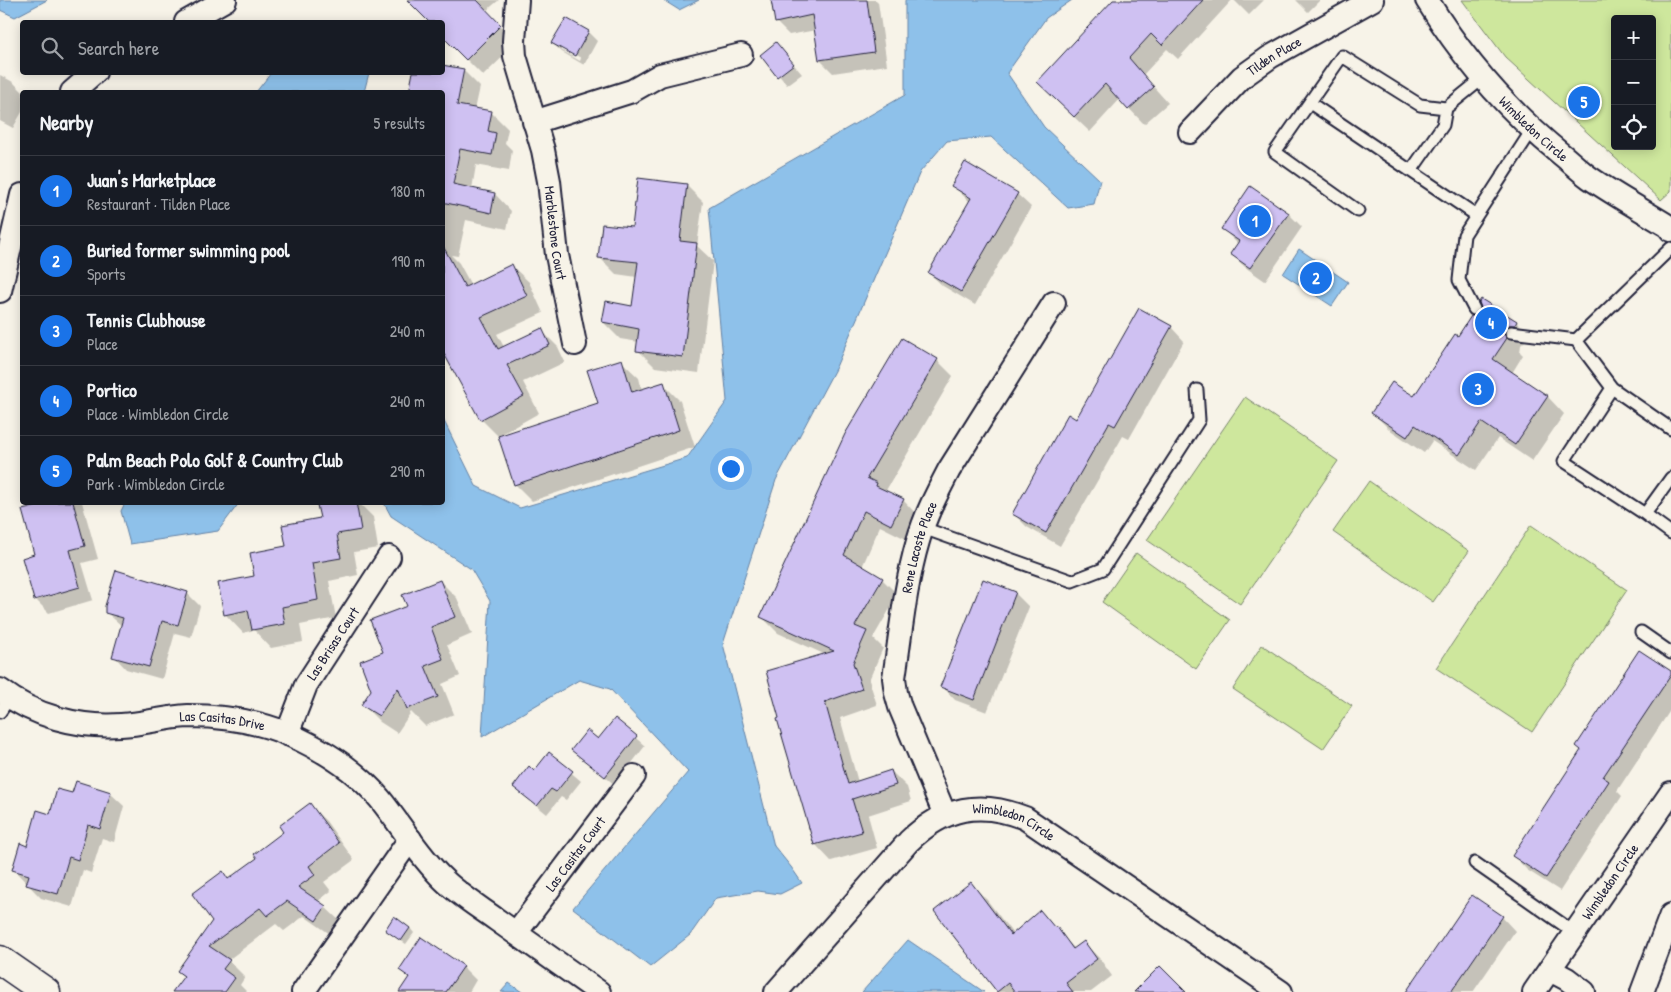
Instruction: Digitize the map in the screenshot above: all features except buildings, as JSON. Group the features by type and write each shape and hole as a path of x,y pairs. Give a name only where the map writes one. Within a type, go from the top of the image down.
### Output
{"street":[{"path":"190,20 225,0"},
{"name":"Marblestone Court","path":"517,0 514,41 515,56 549,181 557,255 575,344"},
{"name":"Tilden Place","path":"1190,132 1242,78 1270,56 1372,0"},
{"name":"Wimbledon Circle","path":"1427,0 1446,30 1483,78 1532,130 1590,178 1670,232"},
{"path":"534,122 632,91 660,75 741,55"},
{"path":"74,90 92,75"},
{"path":"0,291 20,204"},
{"name":"Rene Lacoste Place","path":"944,815 896,693 894,678 910,568 935,497 949,470 1054,303"},
{"name":"Las Brisas Court","path":"286,734 306,685 389,557"},
{"name":"Las Casitas Drive","path":"3,700 65,721 90,725 120,725 188,716 223,718 258,724 286,734 323,752 352,772 378,797 443,880 599,992"},
{"name":"Las Casitas Court","path":"516,933 634,776"},
{"name":"Wimbledon Circle","path":"1534,992 1671,793"},
{"name":"Wimbledon Circle","path":"776,992 921,829 944,815 977,808 994,808 1026,818 1280,992"},
{"path":"304,992 410,839"},
{"path":"1642,992 1671,915"},
{"path":"0,960 46,992"},
{"path":"1550,970 1567,979 1584,992"}],"lane":[{"path":"1358,211 1275,152 1342,56 1420,105 1446,108"},
{"path":"1411,172 1444,125 1446,108 1483,78"},
{"path":"1310,103 1476,215"},
{"path":"1474,309 1459,280 1464,235 1532,130"},
{"path":"1576,340 1670,232"},
{"path":"1511,332 1576,340 1612,388 1671,429"},
{"path":"1612,388 1564,461 1671,533"},
{"path":"923,528 1072,582 1103,569 1199,420 1197,390"},
{"path":"1645,514 1671,478"},
{"path":"1641,632 1671,653"},
{"path":"1475,863 1575,933"}],"green space":[{"path":"1462,0 1671,0 1671,191 1661,200 1505,57"},
{"path":"1245,397 1338,461 1240,604 1147,540"},
{"path":"1369,481 1469,551 1433,602 1333,532"},
{"path":"1531,525 1627,590 1532,732 1436,668"},
{"path":"1136,553 1230,620 1196,669 1102,602"},
{"path":"1262,645 1352,706 1323,749 1233,689"}],"water":[{"path":"0,0 47,0 15,17 0,10"},
{"path":"663,0 699,0 679,10"},
{"path":"905,0 1072,0 1046,18 1007,73 1044,127 1100,180 1094,204 1068,208 991,137 947,141 920,172 836,367 776,480 723,644 774,846 802,883 780,894 758,891 716,898 690,935 650,967 573,908 688,772 610,689 579,680 482,737 490,601 471,569 391,516 385,505 445,505 445,423 476,486 520,508 687,458 727,401 709,208 905,95"},
{"path":"269,75 368,75 365,90 258,90"},
{"path":"1299,249 1348,282 1332,306 1283,274"},
{"path":"124,505 238,505 218,531 130,544 121,511"},
{"path":"908,940 984,992 862,992"},
{"path":"509,983 522,992 501,992"}],"place":[{"name":"Palm Beach Polo Golf & Country Club","path":"1584,102"},
{"name":"Juan's Marketplace","path":"1255,221"},
{"name":"Buried former swimming pool","path":"1316,278"},
{"name":"Portico","path":"1491,323"},
{"name":"Tennis Clubhouse","path":"1478,389"}]}
